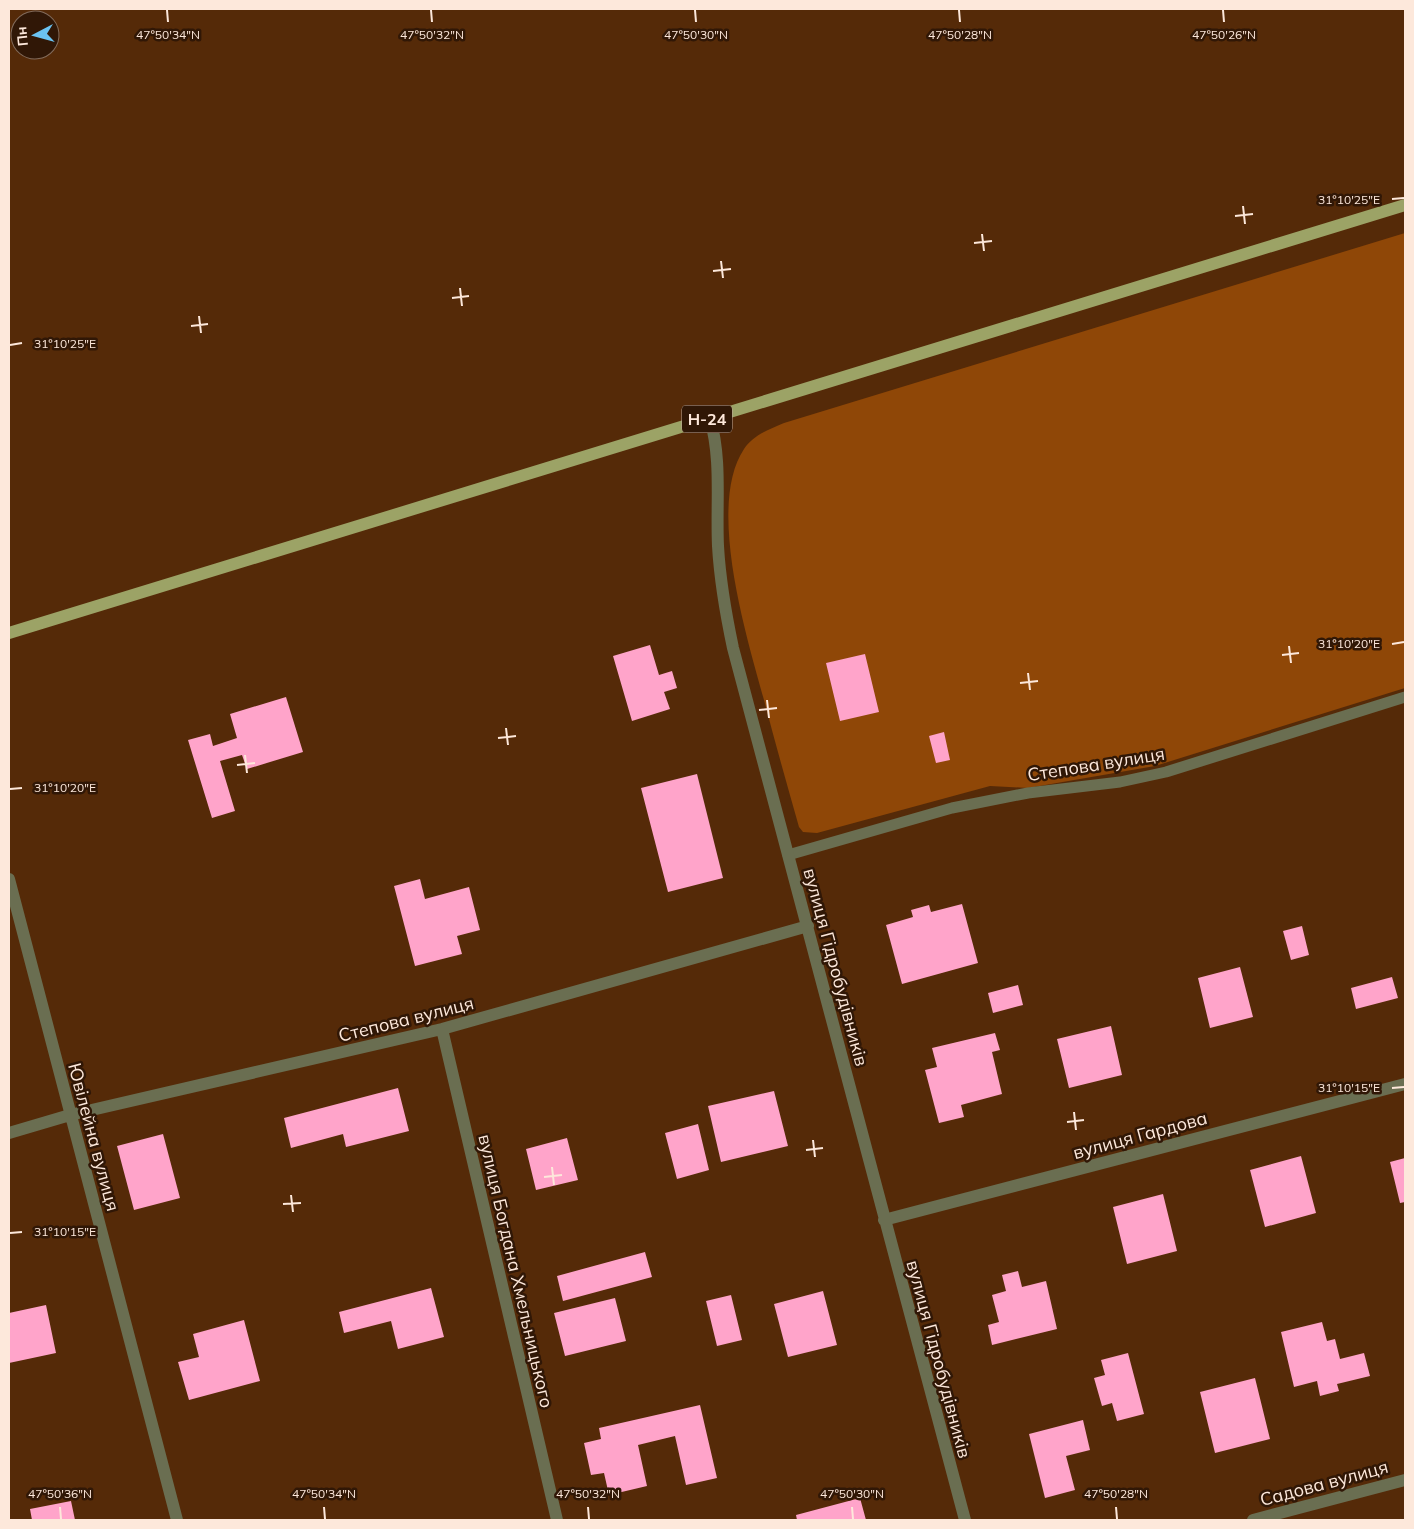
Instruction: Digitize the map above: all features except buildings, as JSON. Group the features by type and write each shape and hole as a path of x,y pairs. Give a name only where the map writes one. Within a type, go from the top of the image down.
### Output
{"main road":[{"name":"Н-24","path":"9,633 1405,205"}],"street":[{"name":"вулиця Гідробудівників","path":"710,418 717,446 720,479 718,546 726,616 964,1520"},
{"name":"Ювілейна вулиця","path":"9,879 177,1520"},
{"name":"Степова вулиця","path":"9,1133 70,1115 442,1030 808,926"},
{"name":"вулиця Богдана Хмельницького","path":"442,1030 557,1520"},
{"name":"вулиця Гардова","path":"884,1220 1405,1084"},
{"name":"Садова вулиця","path":"1252,1520 1405,1480"}],"lane":[{"name":"Степова вулиця","path":"788,855 952,808 1028,793 1120,782 1166,772 1405,698"}],"shaded area":[{"path":"1405,233 1405,688 1155,766 1028,788 990,786 817,833 803,832 799,827 748,643 733,573 729,537 729,504 733,474 744,449 752,440 784,423"}]}
